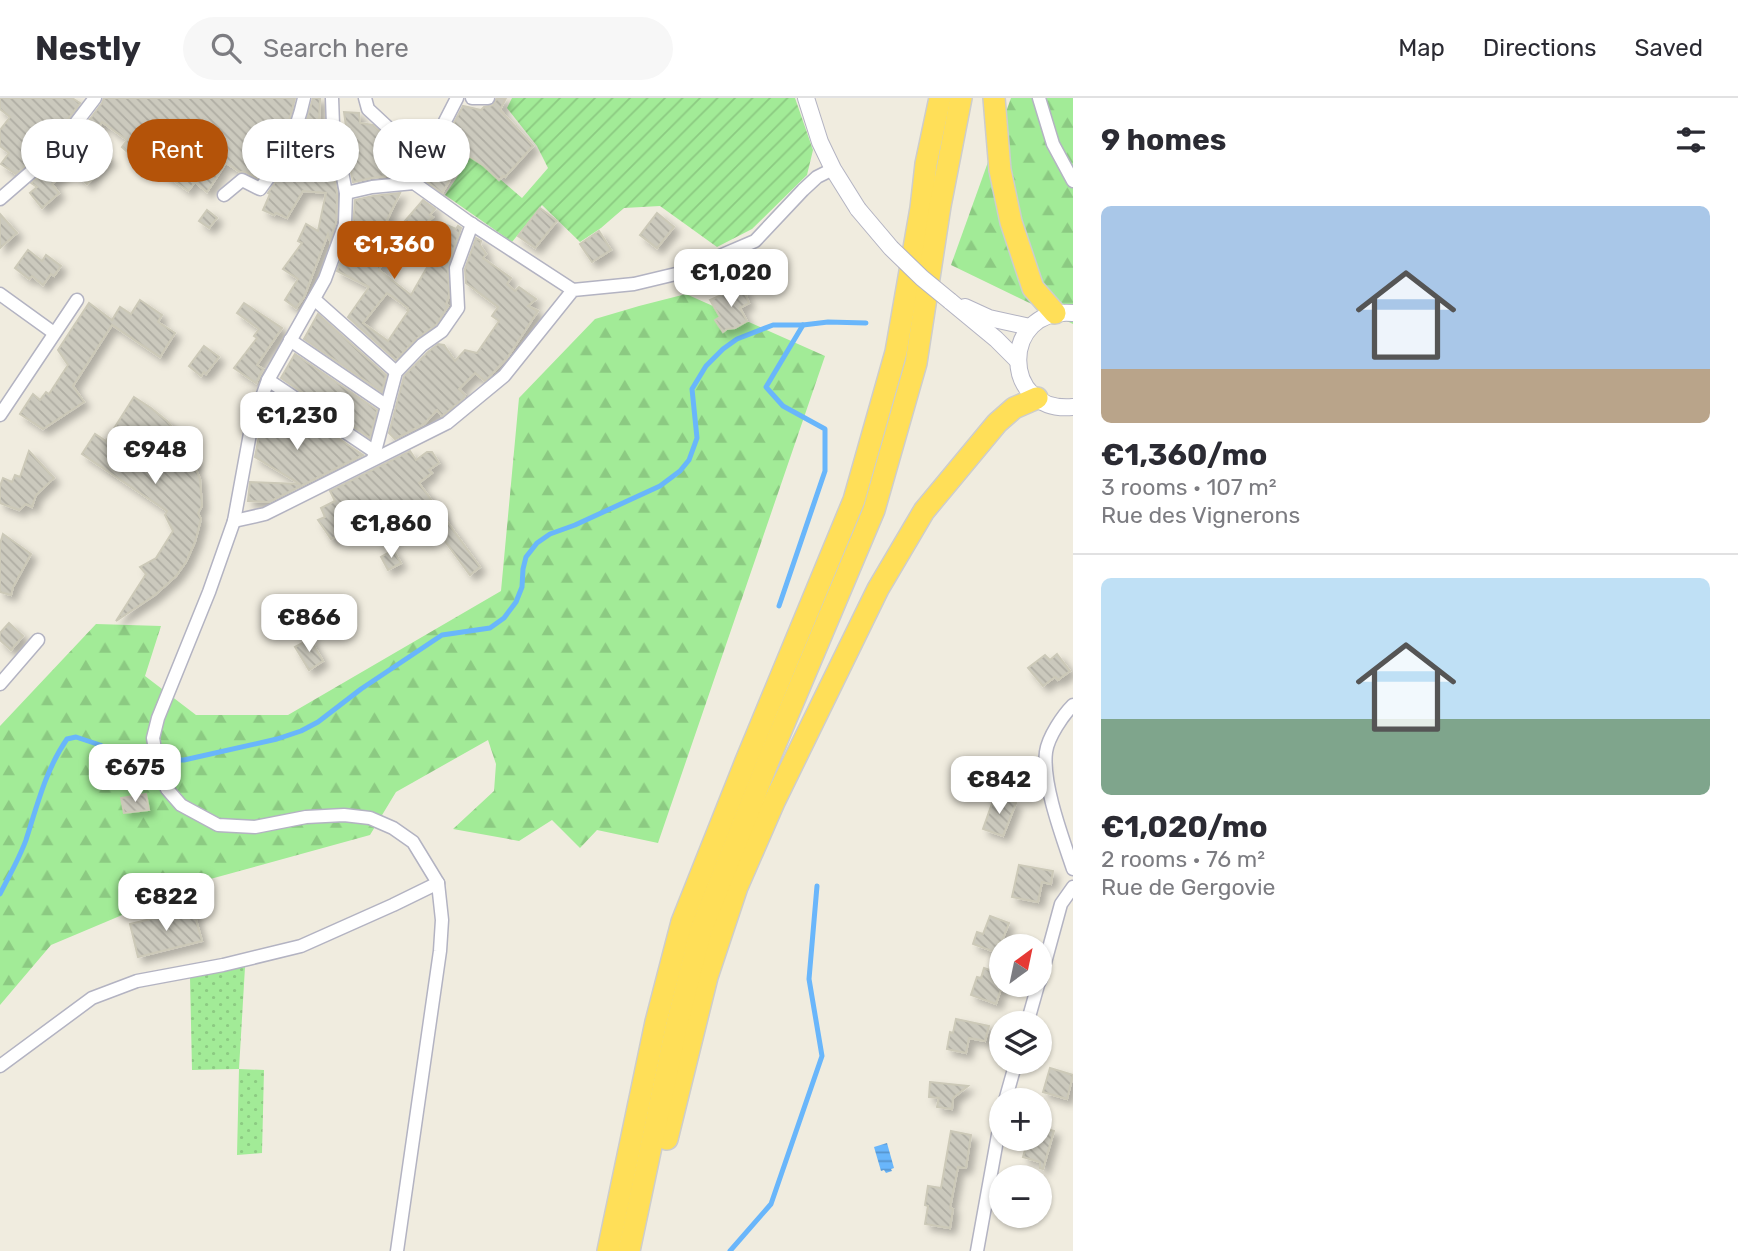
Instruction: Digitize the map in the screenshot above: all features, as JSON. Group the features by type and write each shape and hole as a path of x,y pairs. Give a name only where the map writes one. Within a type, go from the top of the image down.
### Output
{"highway":[{"path":"926,98 926,164"},
{"path":"608,1251 656,1022 682,922 854,500 896,352 926,164 940,98"},
{"path":"630,1251 676,1028 701,930 769,759 874,510 916,363 940,206 961,98"},
{"path":"994,98 1000,170 1011,222 1033,288 1068,313"},
{"path":"630,1251 666,1140 707,977 737,887 780,789 878,589 924,511 996,423 1014,408 1037,398"}],"street":[{"path":"0,199 53,153 95,98"},
{"path":"224,195 242,180 260,189 287,149 299,121 304,98"},
{"path":"332,98 333,125 346,193 345,224 325,279 268,380 251,428 233,521 209,592 158,718 153,738 158,766 167,789 181,805 218,825 255,827 306,817 344,814 370,818 393,828 413,842 438,883 442,920 440,951 397,1251"},
{"path":"365,98 368,109 396,135 417,144 436,139 457,98"},
{"path":"471,98 488,98"},
{"path":"806,98 820,142 858,209 891,248 922,278 996,339 1017,360"},
{"path":"1039,98 1053,144 1073,181"},
{"path":"346,193 372,187 414,183 573,290 634,284 680,273 755,241 817,177 833,169"},
{"path":"374,456 396,372 422,345 442,331 458,308 456,268 472,224"},
{"path":"233,521 265,514 374,456 447,423 504,376 573,290"},
{"path":"0,294 54,332"},
{"path":"314,299 396,372"},
{"path":"0,415 77,300"},
{"path":"950,301 989,318 1030,327"},
{"path":"1068,313 1041,318 1030,327 1023,337 1017,360 1026,388 1037,398 1049,405 1073,407"},
{"path":"290,340 387,406"},
{"path":"268,380 374,456"},
{"path":"0,684 38,640"},
{"path":"1073,705 1065,713 1046,750 1046,772 1055,813 1073,869"},
{"path":"0,1066 92,999 137,981 223,965 301,946 438,883"},
{"path":"1052,936 1061,904 1073,887"},
{"path":"977,1251 995,1151"}],"green space":[{"path":"512,98 795,98 813,150 807,175 752,229 717,247 660,206 624,208 580,242 542,205 512,242 445,195 454,182 470,182 472,155 522,198 548,168 537,146 507,108"},
{"path":"1011,98 1073,98 1073,324 951,265"},
{"path":"686,294 825,356 658,843 597,830 580,848 552,820 519,841 453,829 494,791 496,764 488,740 396,792 370,835 203,881 51,945 0,1005 0,726 96,624 161,626 145,676 196,715 288,715 501,591 519,398 595,319"},
{"path":"245,967 239,1069 192,1070 190,977"},
{"path":"239,1069 264,1070 262,1153 237,1155"}],"water":[{"path":"887,1143 894,1168 886,1173 881,1171 874,1147"}],"building":[{"path":"0,98 72,98 80,103 68,119 21,119 21,170 16,174 1,164 9,153 0,146 0,130 10,117 0,109"},
{"path":"104,98 295,98 290,119 242,119 242,172 228,164 228,119 127,119 127,140 113,130 113,119 90,119"},
{"path":"313,98 320,98 319,119 307,119"},
{"path":"497,98 506,98 500,110 533,146 505,177 499,180 470,157 470,119 456,119 463,106 481,110 493,105"},
{"path":"344,112 359,113 360,123 373,125 373,178 359,181 359,119 345,119"},
{"path":"54,182 52,184 59,193 42,208 30,193 37,187 31,183"},
{"path":"175,182 195,182 188,191"},
{"path":"195,182 214,182 207,192"},
{"path":"275,182 335,182 336,222 330,241 328,234 304,297 296,308 285,300 298,279 283,269 302,243 298,241 306,224 318,231 326,193 303,191 287,218 263,210 270,194 268,193"},
{"path":"427,182 449,182 442,193"},
{"path":"400,193 367,262 390,238 393,240 379,270 411,295 447,225 461,228 448,266 448,306 436,325 416,339 396,360 348,317 369,287 337,271 353,227 355,200","holes":["387,293 408,308 388,341 363,323"]},
{"path":"423,200 435,209 430,215 433,217 406,240 397,230"},
{"path":"540,208 557,221 535,248 518,236"},
{"path":"207,210 217,218 209,228 199,221"},
{"path":"657,213 674,227 657,248 640,235"},
{"path":"0,214 17,233 0,248"},
{"path":"599,231 611,250 592,262 580,244"},
{"path":"476,238 481,241 480,245 486,254 483,258 511,278 507,284 515,291 519,287 536,299 528,306 538,311 507,358 485,381 475,373 459,389 465,395 463,399 442,416 437,410 424,424 395,439 389,433 404,376 438,344 444,345 455,361 465,350 477,353 499,321 492,316 498,307 466,283 465,269"},
{"path":"28,250 42,261 46,255 61,266 43,285 32,276 29,279 15,268"},
{"path":"742,286 749,303 740,308 747,321 723,332 715,320 720,317 710,300"},
{"path":"140,300 162,315 158,322 175,333 160,357 112,325 73,386 84,402 43,429 20,414 33,394 40,400 46,392 49,394 68,365 58,350 89,303 112,320 120,307 131,314"},
{"path":"244,303 282,328 257,365 263,369 256,383 234,368 257,338 254,336 259,329 237,313"},
{"path":"318,314 386,375 382,392 304,339"},
{"path":"204,346 219,357 206,374 204,372 201,376 189,366"},
{"path":"295,354 377,410 370,438 281,378"},
{"path":"134,397 167,421 190,451 200,479 202,506 198,513 201,519 195,542 176,576 155,595 116,621 146,574 140,567 156,558 173,531 165,515 167,511 82,454 95,434 106,441"},
{"path":"283,401 363,455 269,502 248,501 250,482 300,484 255,457 261,426 264,428"},
{"path":"29,451 54,478 36,495 32,507 26,504 19,510 0,503 0,486 3,478 12,482 15,475 20,477"},
{"path":"410,451 416,460 427,452 432,452 439,463 429,470 432,473 419,483 480,567 470,575 436,529 424,536 417,523 391,537 374,510 354,518 350,530 331,539 318,520 325,517 321,508 335,501 330,491"},
{"path":"3,534 31,554 11,595 0,592 0,544"},
{"path":"393,550 401,563 388,570 381,557"},
{"path":"9,623 23,636 11,650 0,640 0,633"},
{"path":"310,639 323,661 309,670 295,647"},
{"path":"1057,654 1070,671 1043,686 1028,668 1045,655 1050,660"},
{"path":"146,794 149,810 124,813 121,798"},
{"path":"995,795 1016,803 1003,836 983,829"},
{"path":"1019,865 1053,871 1051,884 1042,882 1038,902 1012,897"},
{"path":"193,909 202,941 138,957 130,924"},
{"path":"990,916 1009,923 1005,934 989,934 989,950 973,944 977,932 983,934"},
{"path":"984,968 989,970 989,998 998,998 996,1004 971,995 977,977 981,978"},
{"path":"956,1019 989,1026 985,1041 969,1038 966,1053 947,1049 950,1032 953,1033"},
{"path":"1052,1069 1073,1075 1067,1099 1052,1095 1052,1088 1044,1088"},
{"path":"930,1082 968,1086 953,1098 952,1109 937,1107 939,1098 929,1097"},
{"path":"951,1131 971,1135 966,1168 958,1167 950,1208 953,1209 950,1228 925,1224 928,1206 925,1205 928,1186 941,1188"},
{"path":"1025,1151 1048,1151 1044,1165 1023,1157"}],"waterway":[{"path":"0,894 23,847 48,775 67,739 76,737 142,760 184,760 301,731 318,722 361,689 442,635 490,628 504,618 516,602 522,587 526,557 537,543 550,534 660,486 680,471 689,460 697,438 692,389 706,366 723,349 737,339 773,325 866,323"},
{"path":"779,606 825,471 825,429 783,406 766,387 803,325"},
{"path":"730,1251 771,1204 822,1056 809,979 817,886"}]}
